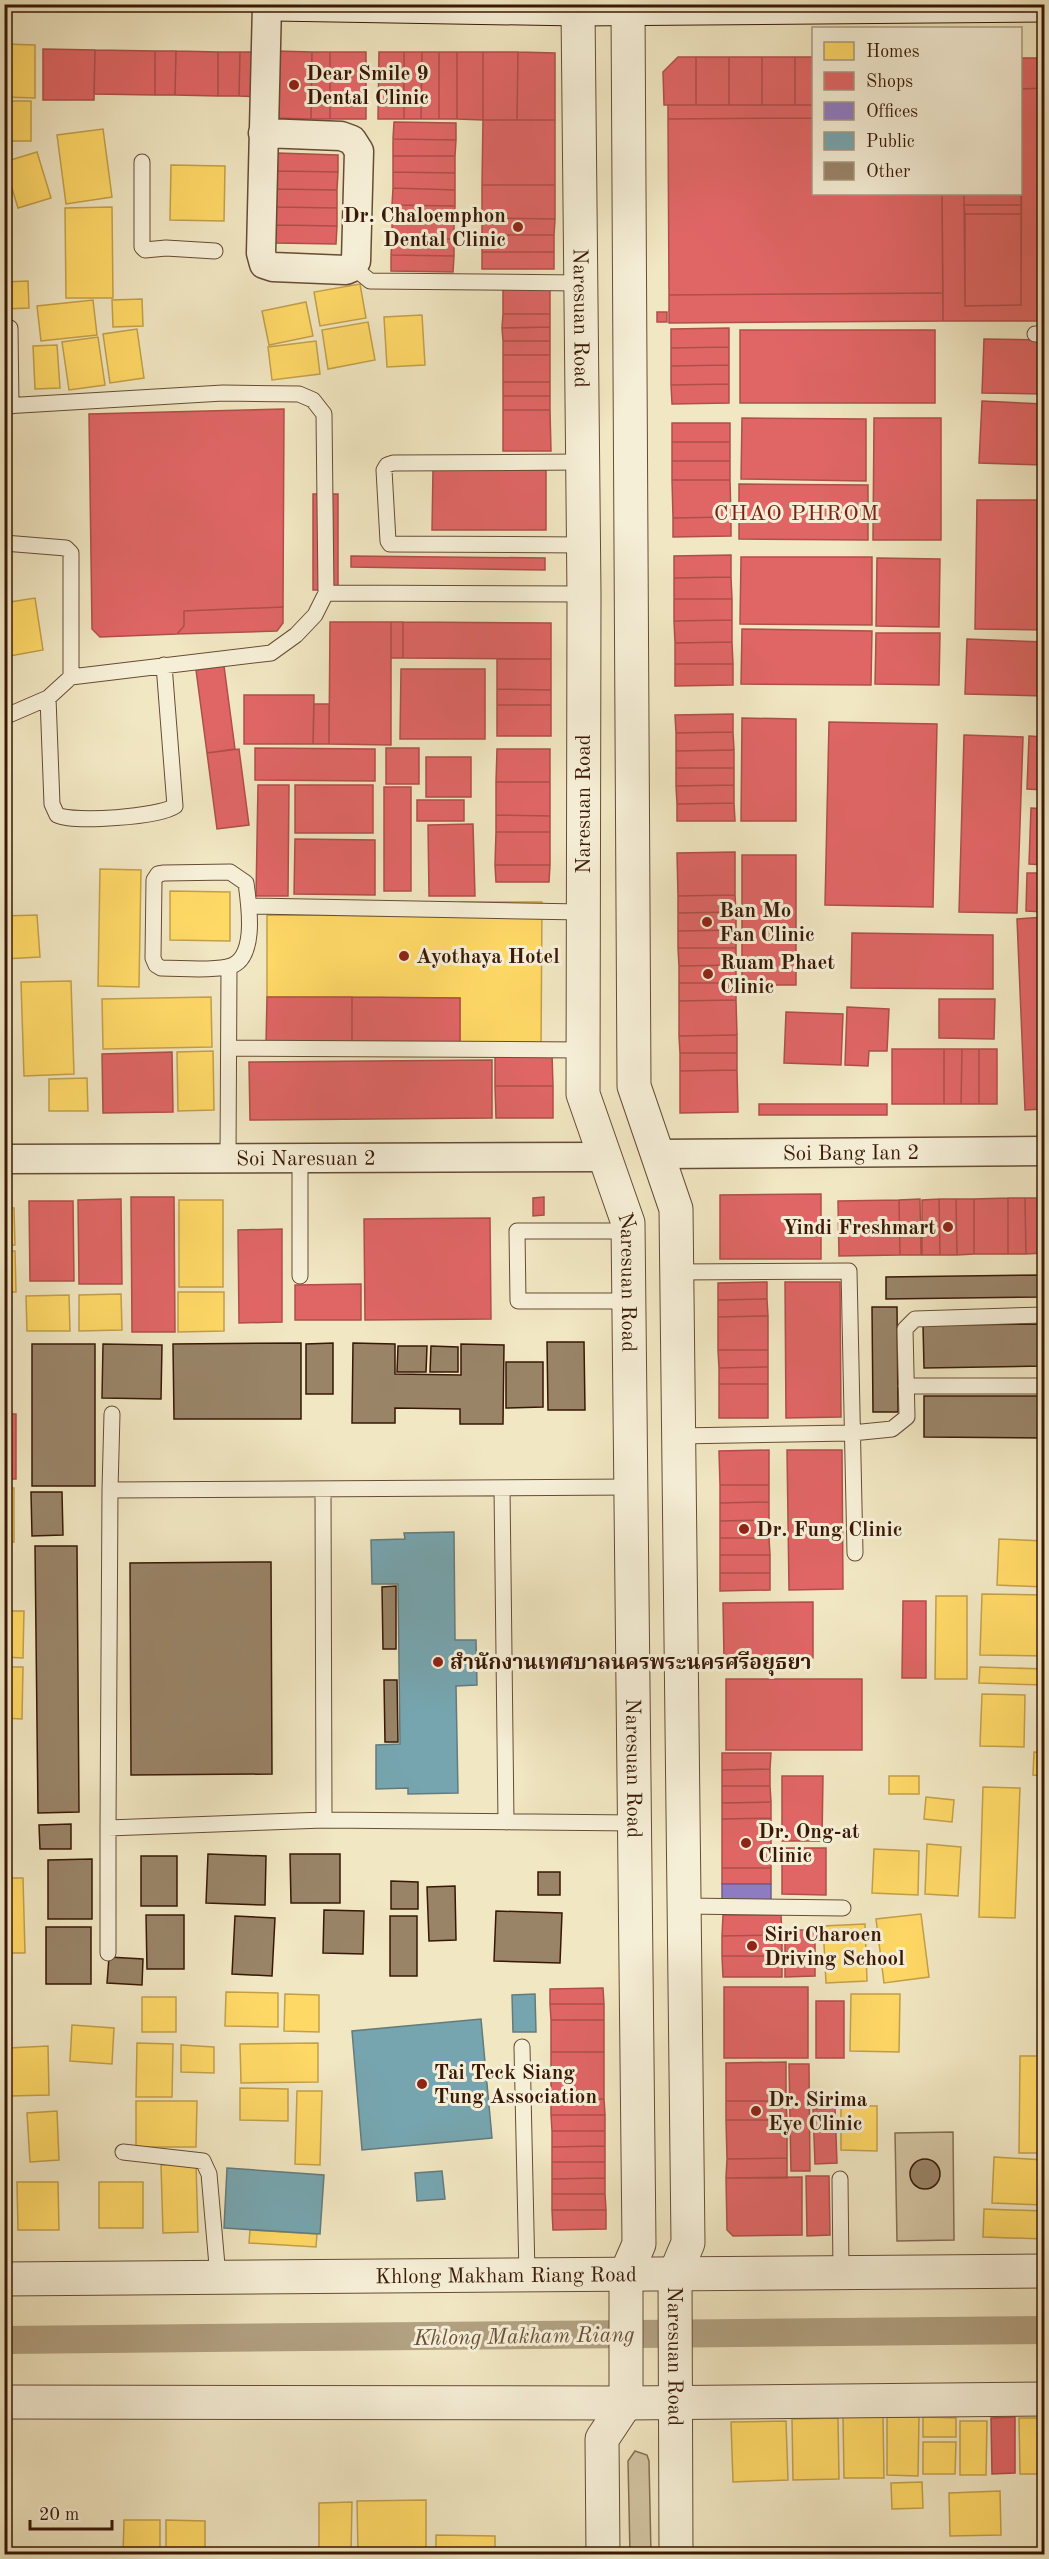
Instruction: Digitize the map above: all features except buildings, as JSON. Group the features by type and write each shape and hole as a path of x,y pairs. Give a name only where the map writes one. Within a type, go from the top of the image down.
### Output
{"street":[{"path":"263,134 341,136 352,140 359,151 356,261 353,267 346,270 284,268 264,264 261,254 263,134 267,4"},
{"path":"274,4 603,7 1044,5"},
{"name":"Naresuan Road","path":"603,7 581,283 584,594 583,1094 628,1223 639,2244 626,2289 626,2389"},
{"name":"Naresuan Road","path":"603,7 634,1086 676,1209 688,2243 675,2289 676,2554"},
{"name":"Soi Bang Ian 2","path":"657,1154 1044,1151"},
{"name":"Soi Naresuan 2","path":"4,1159 605,1157"},
{"path":"631,1487 679,1487"},
{"name":"Khlong Makham Riang Road","path":"4,2279 527,2275 626,2289 675,2289 841,2273 1044,2271"},
{"path":"603,2554 602,2439 626,2389"},
{"path":"4,2402 626,2389 1044,2399"}],"lane":[{"path":"142,162 142,247 145,250 166,248 215,251"},
{"path":"353,267 370,281 581,283"},
{"path":"4,717 48,698 71,677 271,653 296,635 315,615 326,593 324,414 313,400 299,394 223,393 8,406 10,328"},
{"path":"582,462 393,463 387,465 384,470 390,544 583,545"},
{"path":"4,543 66,548 71,553 71,677"},
{"path":"326,593 584,594"},
{"path":"48,698 52,804 57,815 66,819 167,812 175,806 164,665"},
{"path":"230,872 246,883 249,906 248,946 242,959 230,967 161,968 156,965 153,958 154,880 158,874 230,872"},
{"path":"249,906 583,912"},
{"path":"228,1158 230,967"},
{"path":"229,1048 583,1050"},
{"path":"300,1158 300,1276"},
{"path":"628,1231 517,1231 518,1300 629,1302"},
{"path":"676,1272 849,1271 855,1553"},
{"path":"678,1436 852,1433 892,1429 907,1417 905,1329 915,1319 1044,1315"},
{"path":"906,1386 1044,1386"},
{"path":"108,1953 112,1414"},
{"path":"110,1490 631,1487"},
{"path":"502,1488 506,1822"},
{"path":"322,1489 324,1820"},
{"path":"108,1828 324,1820 635,1823"},
{"path":"684,1906 843,1908"},
{"path":"522,2048 527,2275"},
{"path":"123,2152 203,2161 209,2174 218,2277"},
{"path":"840,2179 841,2273"}],"shaded area":[{"path":"953,2132 954,2240 897,2241 895,2133"},
{"path":"635,2451 647,2455 649,2461 651,2554 630,2554 628,2461"}],"waterway":[{"name":"Khlong Makham Riang","path":"4,2340 1044,2330"}],"place":[{"name":"Dear Smile 9 Dental Clinic","path":"294,85"},
{"name":"Dr. Chaloemphon Dental Clinic","path":"518,227"},
{"name":"Ban Mo Fan Clinic","path":"707,922"},
{"name":"Ayothaya Hotel","path":"404,956"},
{"name":"Ruam Phaet Clinic","path":"708,974"},
{"name":"Yindi Freshmart","path":"948,1227"},
{"name":"Dr. Fung Clinic","path":"744,1529"},
{"name":"สำนักงานเทศบาลนครพระนครศรีอยุธยา","path":"438,1662"},
{"name":"Dr. Ong-at Clinic","path":"746,1843"},
{"name":"Siri Charoen Driving School","path":"752,1946"},
{"name":"Tai Teck Siang Tung Association","path":"422,2084"},
{"name":"Dr. Sirima Eye Clinic","path":"756,2111"}],"district":[{"name":"CHAO PHROM","path":"797,512"}]}
